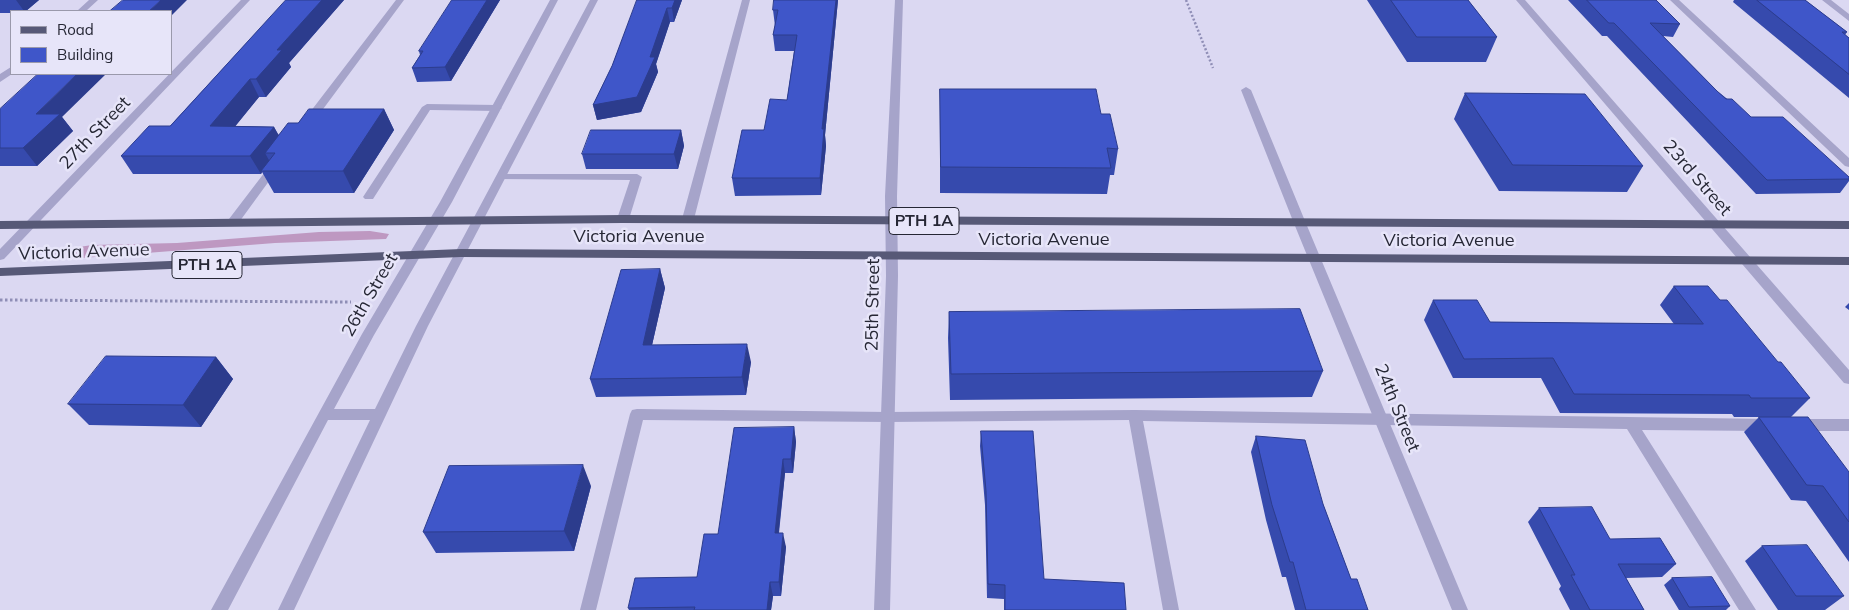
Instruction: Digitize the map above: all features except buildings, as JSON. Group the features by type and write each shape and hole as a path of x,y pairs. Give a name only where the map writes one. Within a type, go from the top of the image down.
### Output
{"main road":[{"name":"Victoria Avenue","path":"0,225 623,219 1849,225"},
{"name":"Victoria Avenue","path":"0,272 461,253 892,257 1849,260"}],"street":[{"path":"81,10 94,0"},
{"name":"27th Street","path":"0,256 246,0"},
{"path":"300,133 400,0"},
{"name":"26th Street","path":"219,610 368,334 436,220 554,0"},
{"path":"286,610 422,326 594,0"},
{"path":"688,219 746,0"},
{"name":"25th Street","path":"882,610 892,257 891,221 899,0"},
{"name":"23rd Street","path":"1520,0 1849,379"},
{"path":"1674,0 1849,164"},
{"path":"1826,0 1849,18"},
{"path":"0,79 10,71"},
{"name":"24th Street","path":"1246,90 1460,610"},
{"path":"369,198 427,107 497,108"},
{"path":"233,222 282,156"},
{"path":"501,177 637,177 623,219"},
{"path":"324,415 380,414"},
{"path":"588,610 637,414 888,417 1135,415 1631,424 1849,425"},
{"path":"1135,415 1171,610"},
{"path":"1631,424 1748,610"}],"path":[{"path":"1186,0 1213,68"},
{"path":"0,300 351,302"}],"shaded area":[{"path":"370,231 389,234 386,239 275,243 82,258 66,258 50,254 53,251 92,245 177,243 319,232"}]}
